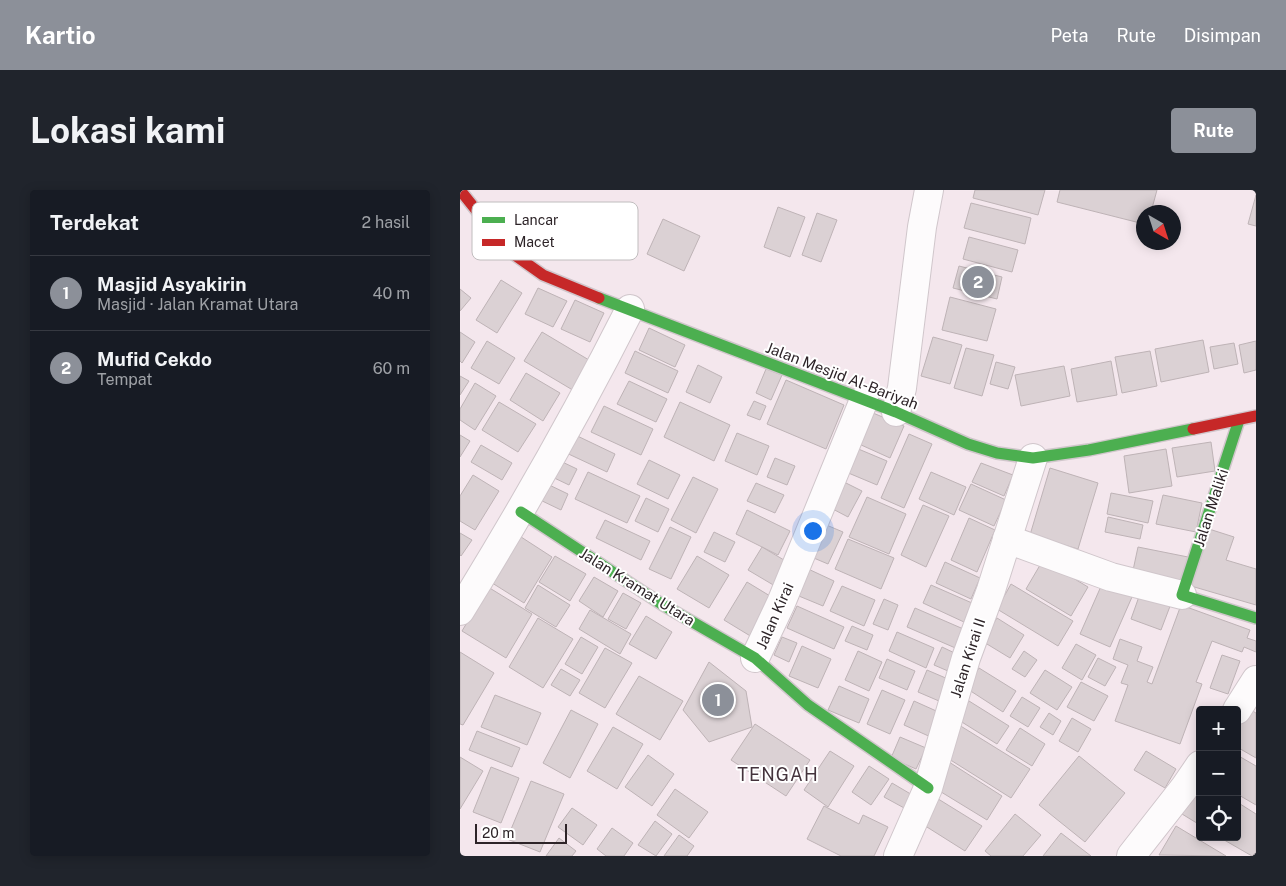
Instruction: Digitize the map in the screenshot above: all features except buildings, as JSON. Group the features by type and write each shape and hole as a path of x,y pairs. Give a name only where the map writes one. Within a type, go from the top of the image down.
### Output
{"street":[{"path":"896,412 902,388 922,227 929,190"},
{"name":"Jalan Mesjid Al-Bariyah","path":"463,202 472,212"},
{"name":"Jalan Mesjid Al-Bariyah","path":"521,260 543,275 693,335 896,412 968,444 997,453 1033,458 1089,450 1256,416"},
{"path":"460,611 521,512 592,386 630,309"},
{"name":"Jalan Kirai","path":"864,400 781,603 755,658 808,705 928,788"},
{"name":"Jalan Maliki","path":"1182,595 1239,420"},
{"name":"Jalan Kirai II","path":"898,856 928,788 966,658 1033,458"},
{"name":"Jalan Kramat Utara","path":"521,512 663,605 755,658"},
{"path":"1007,539 1111,577 1182,595 1256,618"},
{"path":"1240,706 1256,680"},
{"path":"1131,856 1196,771"}],"traffic: fast":[{"path":"599,298 896,412 968,444 997,453 1033,458 1089,450 1193,429"},
{"path":"1239,420 1182,595 1256,618"},
{"path":"521,512 663,605 755,658 808,705 928,788"}],"traffic: jam":[{"path":"460,190 472,205"},
{"path":"522,260 543,275 599,298"},
{"path":"1193,429 1256,416"}],"place":[{"name":"Mufid Cekdo","path":"978,282"},
{"name":"Masjid Asyakirin","path":"718,700"}],"district":[{"name":"TENGAH","path":"778,775"}]}
